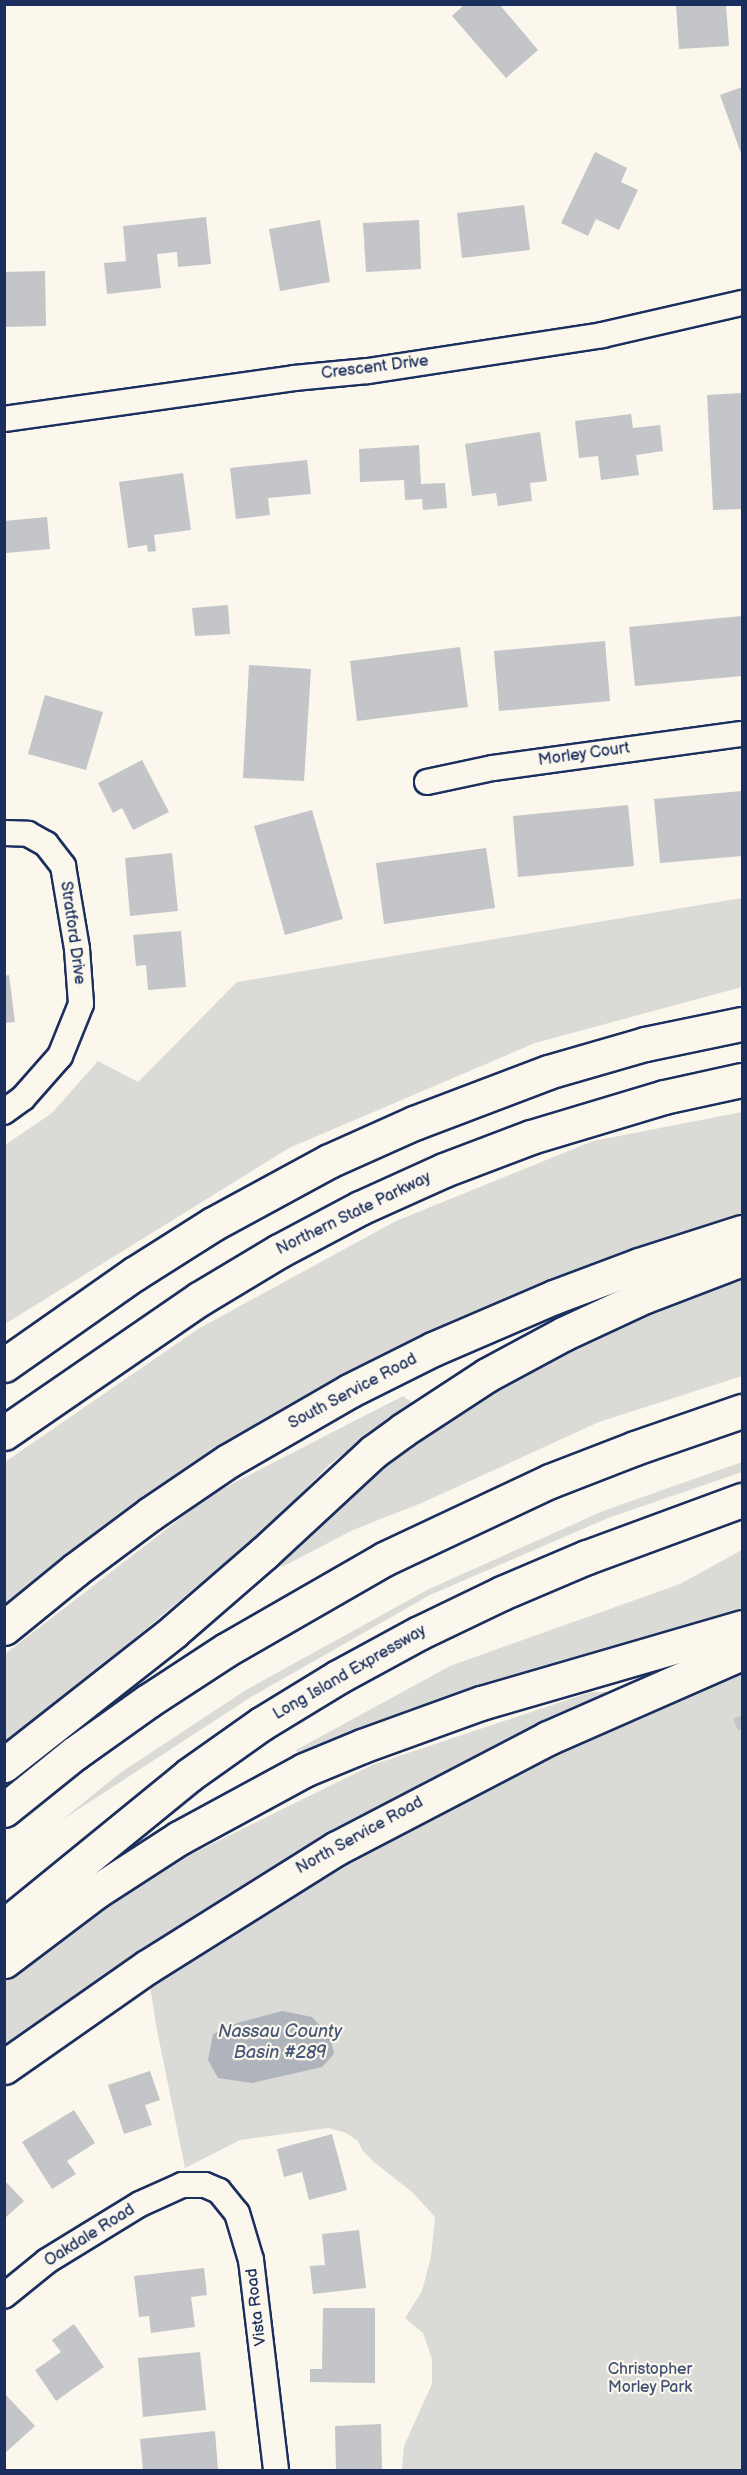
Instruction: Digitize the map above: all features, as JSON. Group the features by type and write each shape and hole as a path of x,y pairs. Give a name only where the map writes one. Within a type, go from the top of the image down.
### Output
{"main road":[{"path":"4,1365 134,1274 213,1224 329,1161 425,1118 548,1072 645,1044 742,1024"},
{"name":"Northern State Parkway","path":"4,1433 199,1299 279,1251 360,1208 444,1170 531,1137 664,1097 742,1080"},
{"name":"South Service Road","path":"4,1628 75,1570 150,1514 228,1461 349,1391 433,1349 554,1297 639,1265 742,1232"},
{"path":"4,1765 174,1630 264,1553 373,1452 417,1420 487,1375 563,1334 645,1296 742,1259"},
{"path":"4,1810 75,1753 168,1688 226,1650 384,1560 550,1481 635,1448 742,1411"},
{"name":"Long Island Expressway","path":"4,1926 189,1774 261,1724 338,1677 419,1633 502,1593 587,1557 742,1500"},
{"path":"4,1961 97,1891 171,1843 304,1770 362,1746 481,1703 742,1627"},
{"name":"North Service Road","path":"4,2067 147,1967 337,1848 527,1749 742,1653"}],"street":[{"name":"Crescent Drive","path":"4,419 294,378 368,370 602,335 742,303"},
{"name":"Morley Court","path":"427,782 493,768 742,734"},
{"name":"Stratford Drive","path":"4,833 28,834 46,844 63,866 77,949 81,1004 60,1056 34,1085 4,1112"},
{"name":"Oakdale Road","path":"4,2296 47,2261 140,2204 182,2185"},
{"name":"Vista Road","path":"182,2185 205,2185 219,2191 230,2202 245,2234 251,2260 276,2470"}],"green space":[{"path":"742,898 742,987 535,1043 289,1148 5,1324 5,1145 52,1113 98,1061 138,1082 237,982"},
{"path":"742,1112 742,1215 678,1234 463,1317 197,1465 5,1617 5,1462 198,1329 396,1221 593,1141"},
{"path":"742,1275 742,1376 599,1422 424,1502 353,1530 282,1567 275,1560 432,1429 590,1331"},
{"path":"403,1396 413,1403 331,1463 270,1525 5,1747 5,1654 212,1494"},
{"path":"742,1462 742,1472 608,1518 430,1595 251,1697 62,1820 120,1773 246,1690 429,1589 603,1511"},
{"path":"742,1550 742,1608 510,1680 301,1757 296,1750 450,1666 680,1584"},
{"name":"Christopher Morley Park","path":"742,1656 742,2470 402,2470 404,2446 432,2384 432,2359 423,2333 405,2318 422,2291 431,2257 435,2217 412,2192 374,2162 362,2150 358,2141 346,2133 329,2128 240,2140 185,2168 156,2025 147,1967 334,1855"},
{"path":"591,1692 623,1692 5,2049 5,1981 143,1878 372,1765"}],"water":[{"name":"Nassau County Basin #289","path":"282,2011 312,2017 330,2036 334,2054 322,2067 252,2083 218,2078 208,2060 213,2034 237,2023"}],"building":[{"path":"465,4 499,4 538,50 506,78 452,16"},
{"path":"676,4 726,4 729,46 679,49"},
{"path":"742,87 742,156 720,95"},
{"path":"595,152 627,168 621,182 638,190 619,230 596,219 588,236 561,223"},
{"path":"524,205 530,250 462,258 457,213"},
{"path":"206,217 211,264 178,267 177,252 157,254 161,288 107,294 104,263 126,261 123,226"},
{"path":"320,220 330,282 280,291 269,229"},
{"path":"419,220 421,269 366,272 363,223"},
{"path":"45,271 46,326 4,327 4,272"},
{"path":"742,393 742,509 713,510 707,395"},
{"path":"631,414 633,428 660,425 663,451 636,455 639,475 601,480 598,456 579,458 575,421"},
{"path":"540,432 547,481 530,483 532,501 498,506 496,493 472,496 465,444"},
{"path":"419,445 421,484 445,483 447,508 423,510 422,499 405,500 404,480 360,482 359,449"},
{"path":"307,460 311,494 268,498 270,515 236,519 230,468"},
{"path":"183,473 191,530 154,535 156,551 148,552 147,545 128,548 119,482"},
{"path":"47,517 50,549 6,553 4,521"},
{"path":"228,605 230,634 195,636 192,608"},
{"path":"742,616 742,676 635,686 629,627"},
{"path":"605,641 610,701 499,711 494,651"},
{"path":"460,647 468,707 357,721 350,661"},
{"path":"249,665 311,669 304,781 243,778"},
{"path":"45,695 103,712 86,770 28,754"},
{"path":"142,760 169,812 133,830 122,808 113,813 98,783"},
{"path":"742,791 742,856 660,863 654,799"},
{"path":"628,805 634,866 518,877 513,816"},
{"path":"312,810 343,919 285,935 254,826"},
{"path":"486,848 495,908 384,924 376,863"},
{"path":"172,853 178,911 130,916 125,858"},
{"path":"181,931 186,987 148,990 146,965 136,966 133,935"},
{"path":"9,975 15,1022 4,1023 4,976"},
{"path":"742,1715 742,1729 738,1730 733,1719"},
{"path":"150,2071 160,2100 145,2105 152,2125 124,2134 108,2085"},
{"path":"74,2110 95,2143 67,2161 76,2174 52,2189 22,2142"},
{"path":"332,2134 347,2190 309,2200 302,2172 284,2177 277,2149"},
{"path":"4,2180 24,2201 4,2219"},
{"path":"359,2230 366,2288 313,2294 310,2266 325,2265 322,2234"},
{"path":"204,2268 207,2295 191,2297 195,2327 151,2333 149,2316 139,2317 134,2276"},
{"path":"323,2308 375,2308 375,2383 310,2382 310,2369 322,2369"},
{"path":"74,2324 104,2367 56,2401 35,2370 61,2352 52,2340"},
{"path":"200,2352 206,2410 143,2417 138,2358"},
{"path":"4,2393 35,2426 4,2454"},
{"path":"381,2424 382,2470 336,2470 335,2426"},
{"path":"215,2431 218,2470 143,2470 140,2439"}]}
